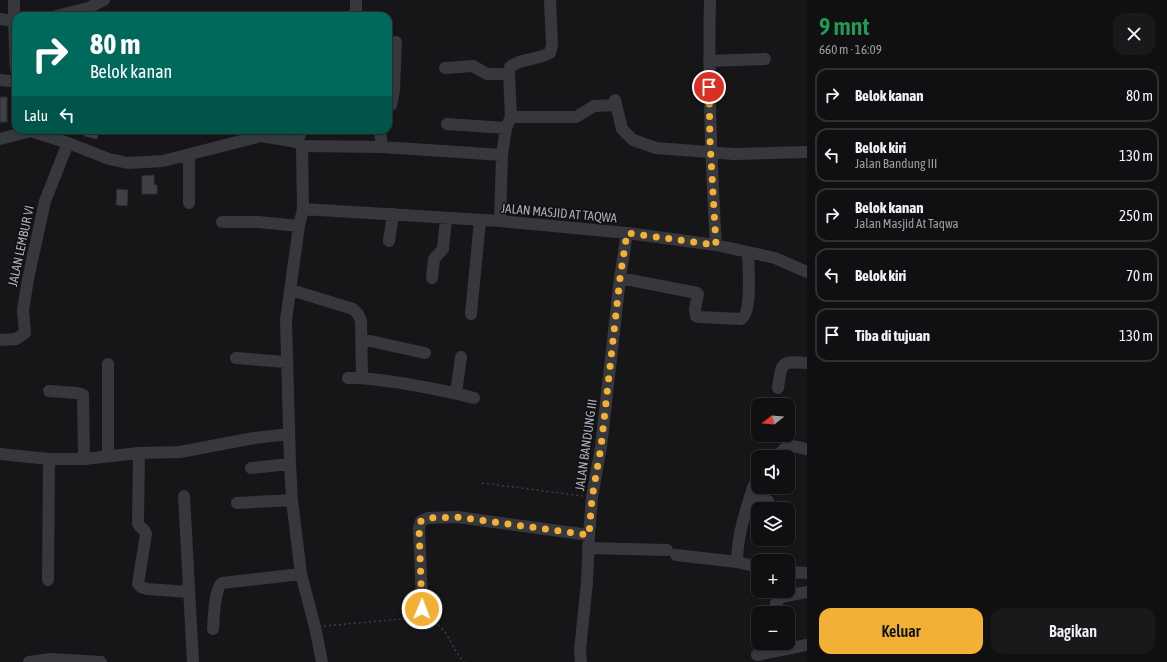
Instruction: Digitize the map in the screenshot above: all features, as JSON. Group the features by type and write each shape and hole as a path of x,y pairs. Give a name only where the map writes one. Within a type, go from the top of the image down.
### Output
{"street":[{"path":"14,0 15,12"},
{"path":"72,12 88,8 104,0"},
{"path":"356,0 356,12"},
{"path":"500,221 502,155 508,123 510,67 515,62 539,57 550,52 552,45 550,0"},
{"path":"710,0 710,153 716,245"},
{"path":"0,19 12,21"},
{"path":"392,102 396,42"},
{"path":"709,60 765,60"},
{"path":"445,68 474,66 487,74 509,74"},
{"path":"447,124 508,123 576,117 594,106 616,102 622,129 634,140 656,148 710,153 747,154 807,152"},
{"path":"0,139 12,134"},
{"path":"41,134 68,142 109,159 128,163 163,161 262,136 300,144 502,155"},
{"path":"301,134 300,144 303,209 299,226 286,320 286,362 292,500 301,574 315,627 322,662"},
{"path":"380,134 382,148"},
{"name":"JALAN LEMBUR VI","path":"0,340 16,339 25,333 24,310 28,280 45,201 68,142"},
{"path":"189,154 189,203"},
{"name":"JALAN MASJID AT TAQWA","path":"303,209 500,221 627,233 716,245 774,258 807,272"},
{"path":"389,241 394,214"},
{"path":"432,278 434,259 442,249 446,218"},
{"path":"472,314 480,220"},
{"path":"222,222 258,222 299,226"},
{"name":"JALAN BANDUNG III","path":"580,662 592,498 601,447 620,278 627,233"},
{"path":"620,278 697,293 696,316 741,319 747,314 749,285 748,252"},
{"path":"291,290 353,309 358,314 361,321 362,377"},
{"path":"361,339 425,353"},
{"path":"456,393 461,357"},
{"path":"236,358 286,362"},
{"path":"778,388 781,367 784,364 790,361 807,363"},
{"path":"108,364 108,456"},
{"path":"348,378 362,377 456,393 474,398"},
{"path":"49,391 79,393 83,395 84,459"},
{"path":"0,454 49,459 84,459 139,453 180,452 254,438 289,434"},
{"path":"782,450 787,446 807,449"},
{"path":"139,453 138,523 146,534 138,584 147,589 189,592"},
{"path":"48,580 49,459"},
{"path":"251,468 290,464"},
{"path":"737,562 741,529 752,490 768,501"},
{"path":"184,496 193,662"},
{"path":"238,503 292,500"},
{"path":"421,617 422,600 419,528 421,521 428,518 457,517 589,535"},
{"path":"588,548 672,552 751,565"},
{"path":"795,573 807,574"},
{"path":"213,629 217,592 222,583 301,574"},
{"path":"775,606 776,603 782,597 807,592"},
{"path":"795,645 807,645"},
{"path":"757,655 770,650"},
{"path":"29,662 51,659 101,662"}],"path":[{"path":"482,483 592,498"},
{"path":"315,627 421,617 433,621 446,632 457,653 464,662"}],"building":[{"path":"0,97 7,97 7,122 0,122"},
{"path":"84,134 98,134 97,139 84,136"},
{"path":"154,175 154,185 157,185 157,194 142,194 142,176"},
{"path":"117,189 128,190 127,206 116,205"}],"route":[{"path":"422,609 419,528 421,521 428,518 457,517 589,535 592,498 601,447 620,278 627,233 716,245 710,141 709,87"}]}
